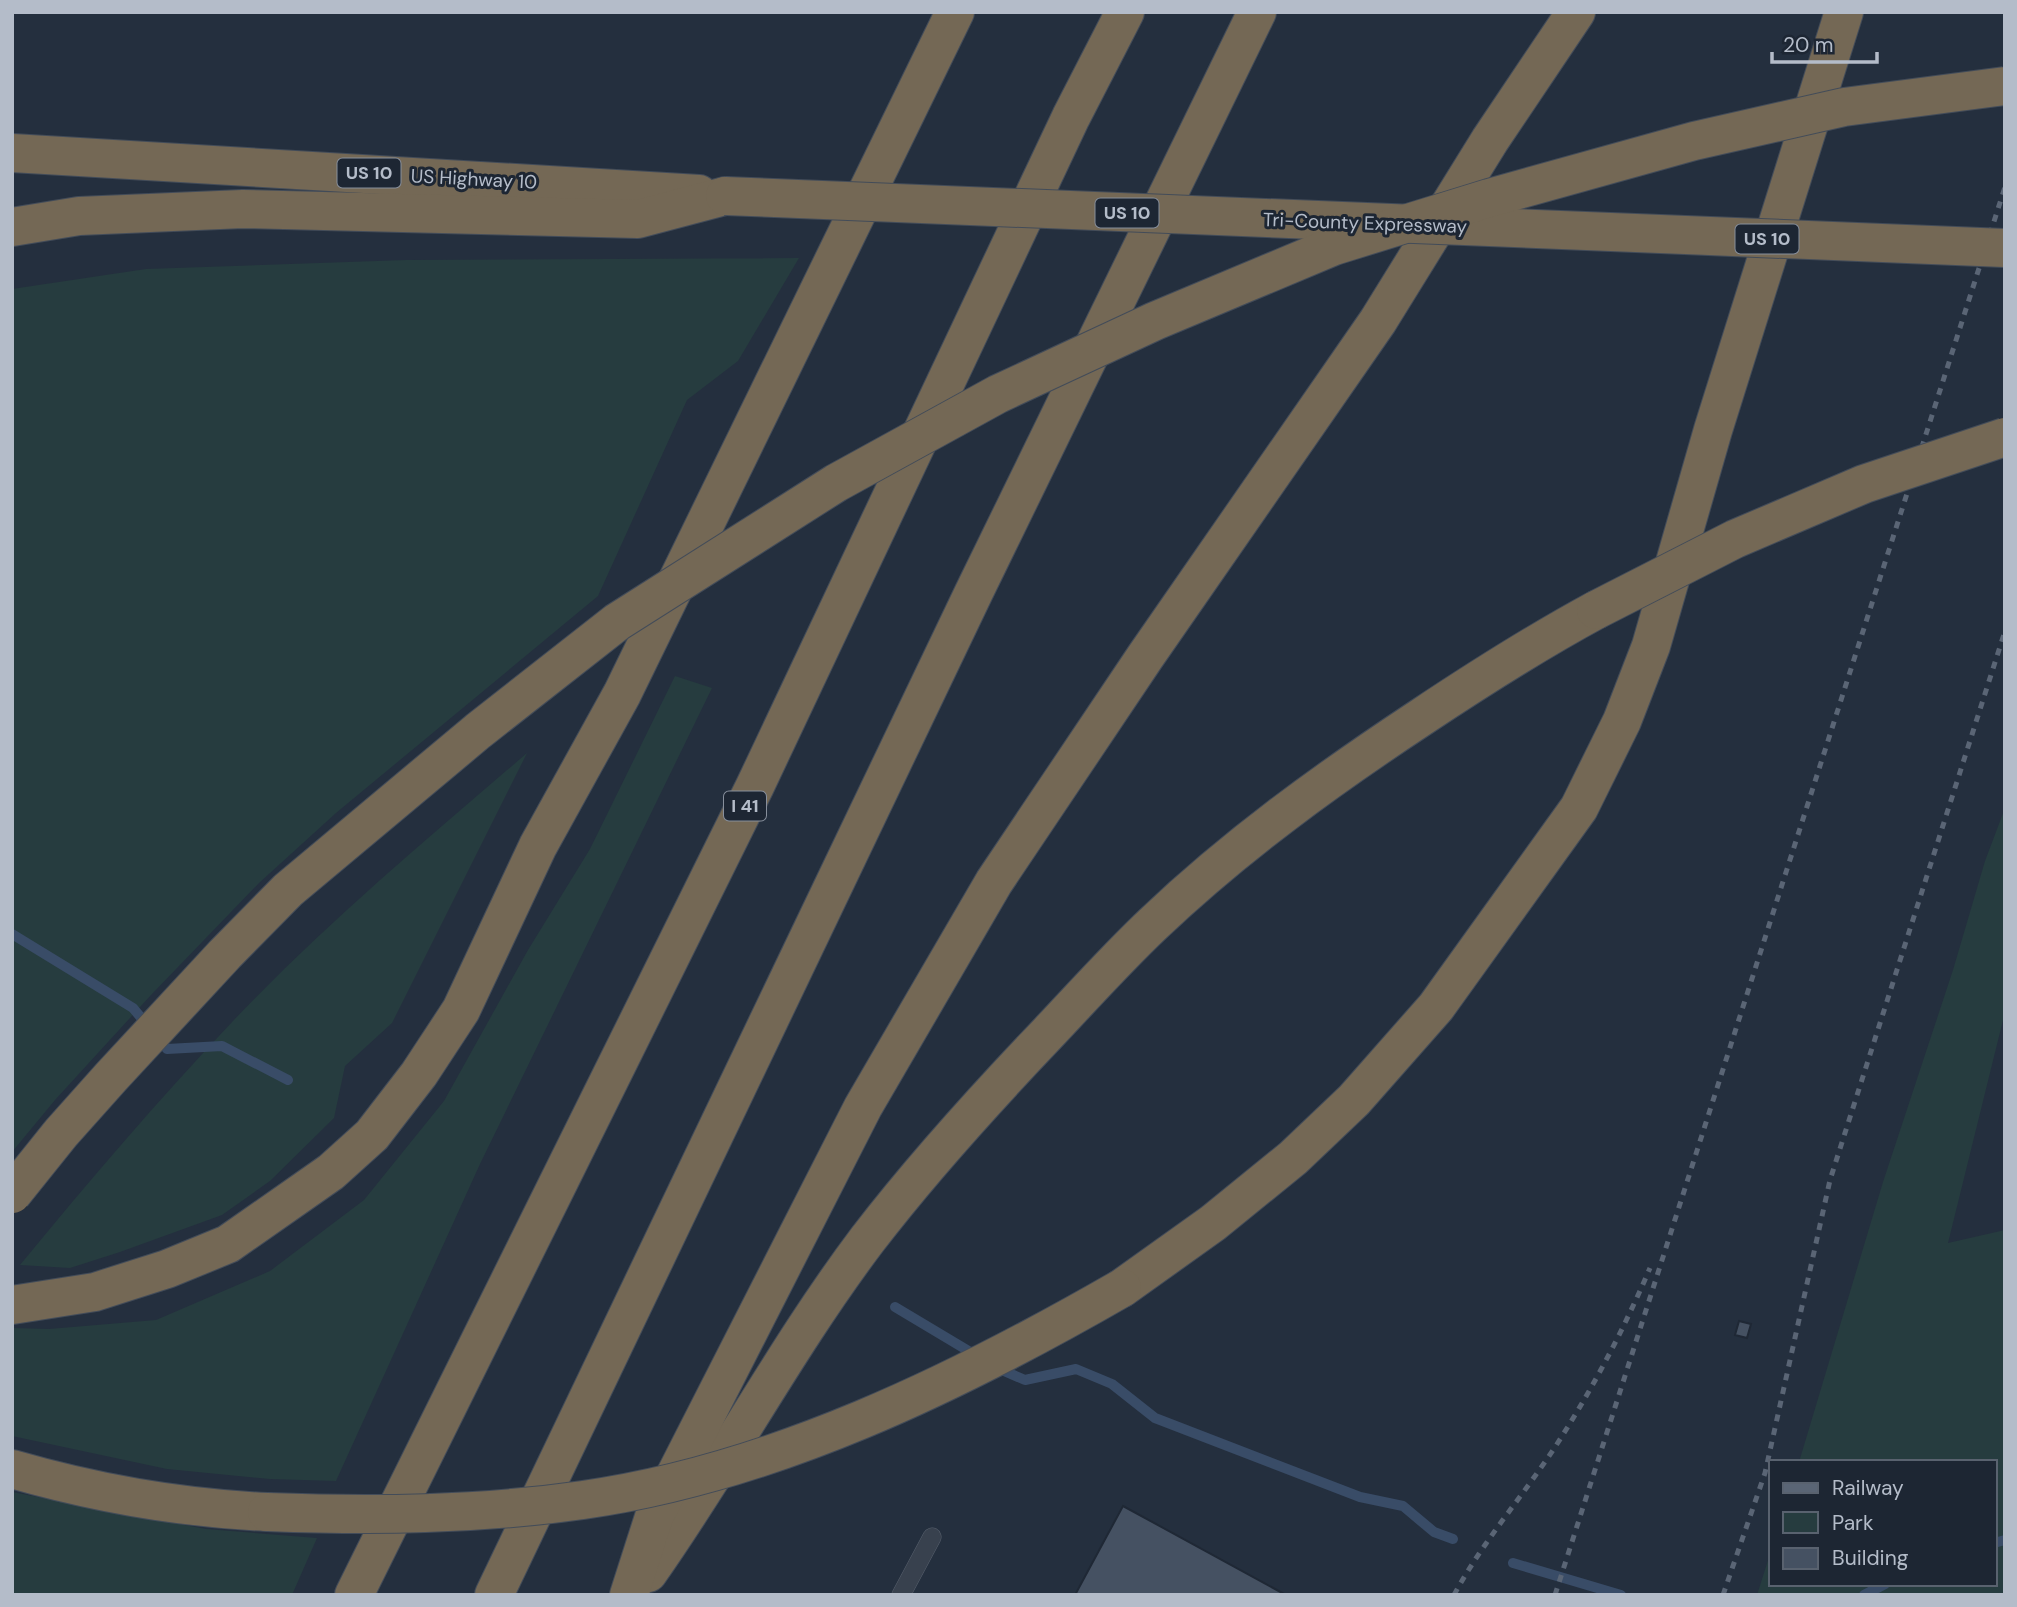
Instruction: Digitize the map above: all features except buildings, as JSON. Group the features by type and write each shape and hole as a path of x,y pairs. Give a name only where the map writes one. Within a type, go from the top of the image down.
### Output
{"highway":[{"path":"12,1305 95,1292 158,1273 228,1244 331,1172 372,1135 419,1074 461,1010 538,846 622,694 955,12"},
{"name":"I 41","path":"354,1595 755,786 1071,117 1125,12"},
{"path":"494,1595 979,581 1257,12"},
{"path":"631,1595 654,1517 863,1107 995,882 1152,646 1378,321 1490,140 1576,12"},
{"path":"12,1469 135,1498 212,1509 357,1515 452,1513 585,1500 648,1488 746,1462 835,1432 962,1374 1058,1325 1122,1288 1213,1223 1293,1158 1354,1100 1436,1007 1579,808 1622,721 1651,646 1713,430 1844,12"},
{"path":"12,1194 111,1077 288,890 478,731 617,622 847,477 998,394 1155,321 1334,246 1489,198 1694,141 1844,107 2005,86"},
{"name":"US Highway 10","path":"12,153 617,187 725,196"},
{"path":"12,227 79,216 243,209 638,219 725,196"},
{"name":"Tri-County Expressway","path":"725,196 2005,248"},
{"path":"631,1595 682,1524 797,1339 867,1240 929,1163 1006,1077 1144,933 1260,831 1351,763 1533,644 1657,577 1735,539 1864,484 2005,437"}],"lane":[{"path":"901,1595 932,1537"}],"green space":[{"path":"799,258 738,361 687,400 598,596 336,813 259,883 151,995 55,1100 12,1152 12,289 146,269 406,260"},
{"path":"675,676 712,688 480,1164 336,1481 270,1479 167,1469 12,1436 12,1328 49,1329 156,1320 270,1271 364,1200 444,1101 528,950 590,849"},
{"path":"527,753 392,1023 345,1066 334,1118 270,1181 222,1215 70,1268 20,1265 151,1111 268,985 376,884"},
{"path":"2005,808 2005,1012 1948,1243 2005,1230 2005,1595 1757,1595 1769,1557 1769,1586 1996,1586 1996,1460 1800,1460 1883,1182 1953,970 1985,861"},
{"path":"12,1492 206,1529 317,1538 292,1595 12,1595"}],"waterway":[{"path":"12,934 133,1008 167,1049 222,1046 288,1080"},
{"path":"895,1307 977,1356"},
{"path":"997,1368 1025,1380 1076,1369 1112,1384 1155,1418 1360,1497 1403,1506 1434,1532 1453,1539"},
{"path":"1996,1542 2005,1540"},
{"path":"1513,1563 1621,1595"},
{"path":"1864,1595 1881,1586"}],"railway":[{"path":"1555,1595 2005,187"},
{"path":"1723,1595 1765,1473 1830,1180 2005,631"},
{"path":"1454,1595 1570,1423 1607,1358 1650,1268"}]}
